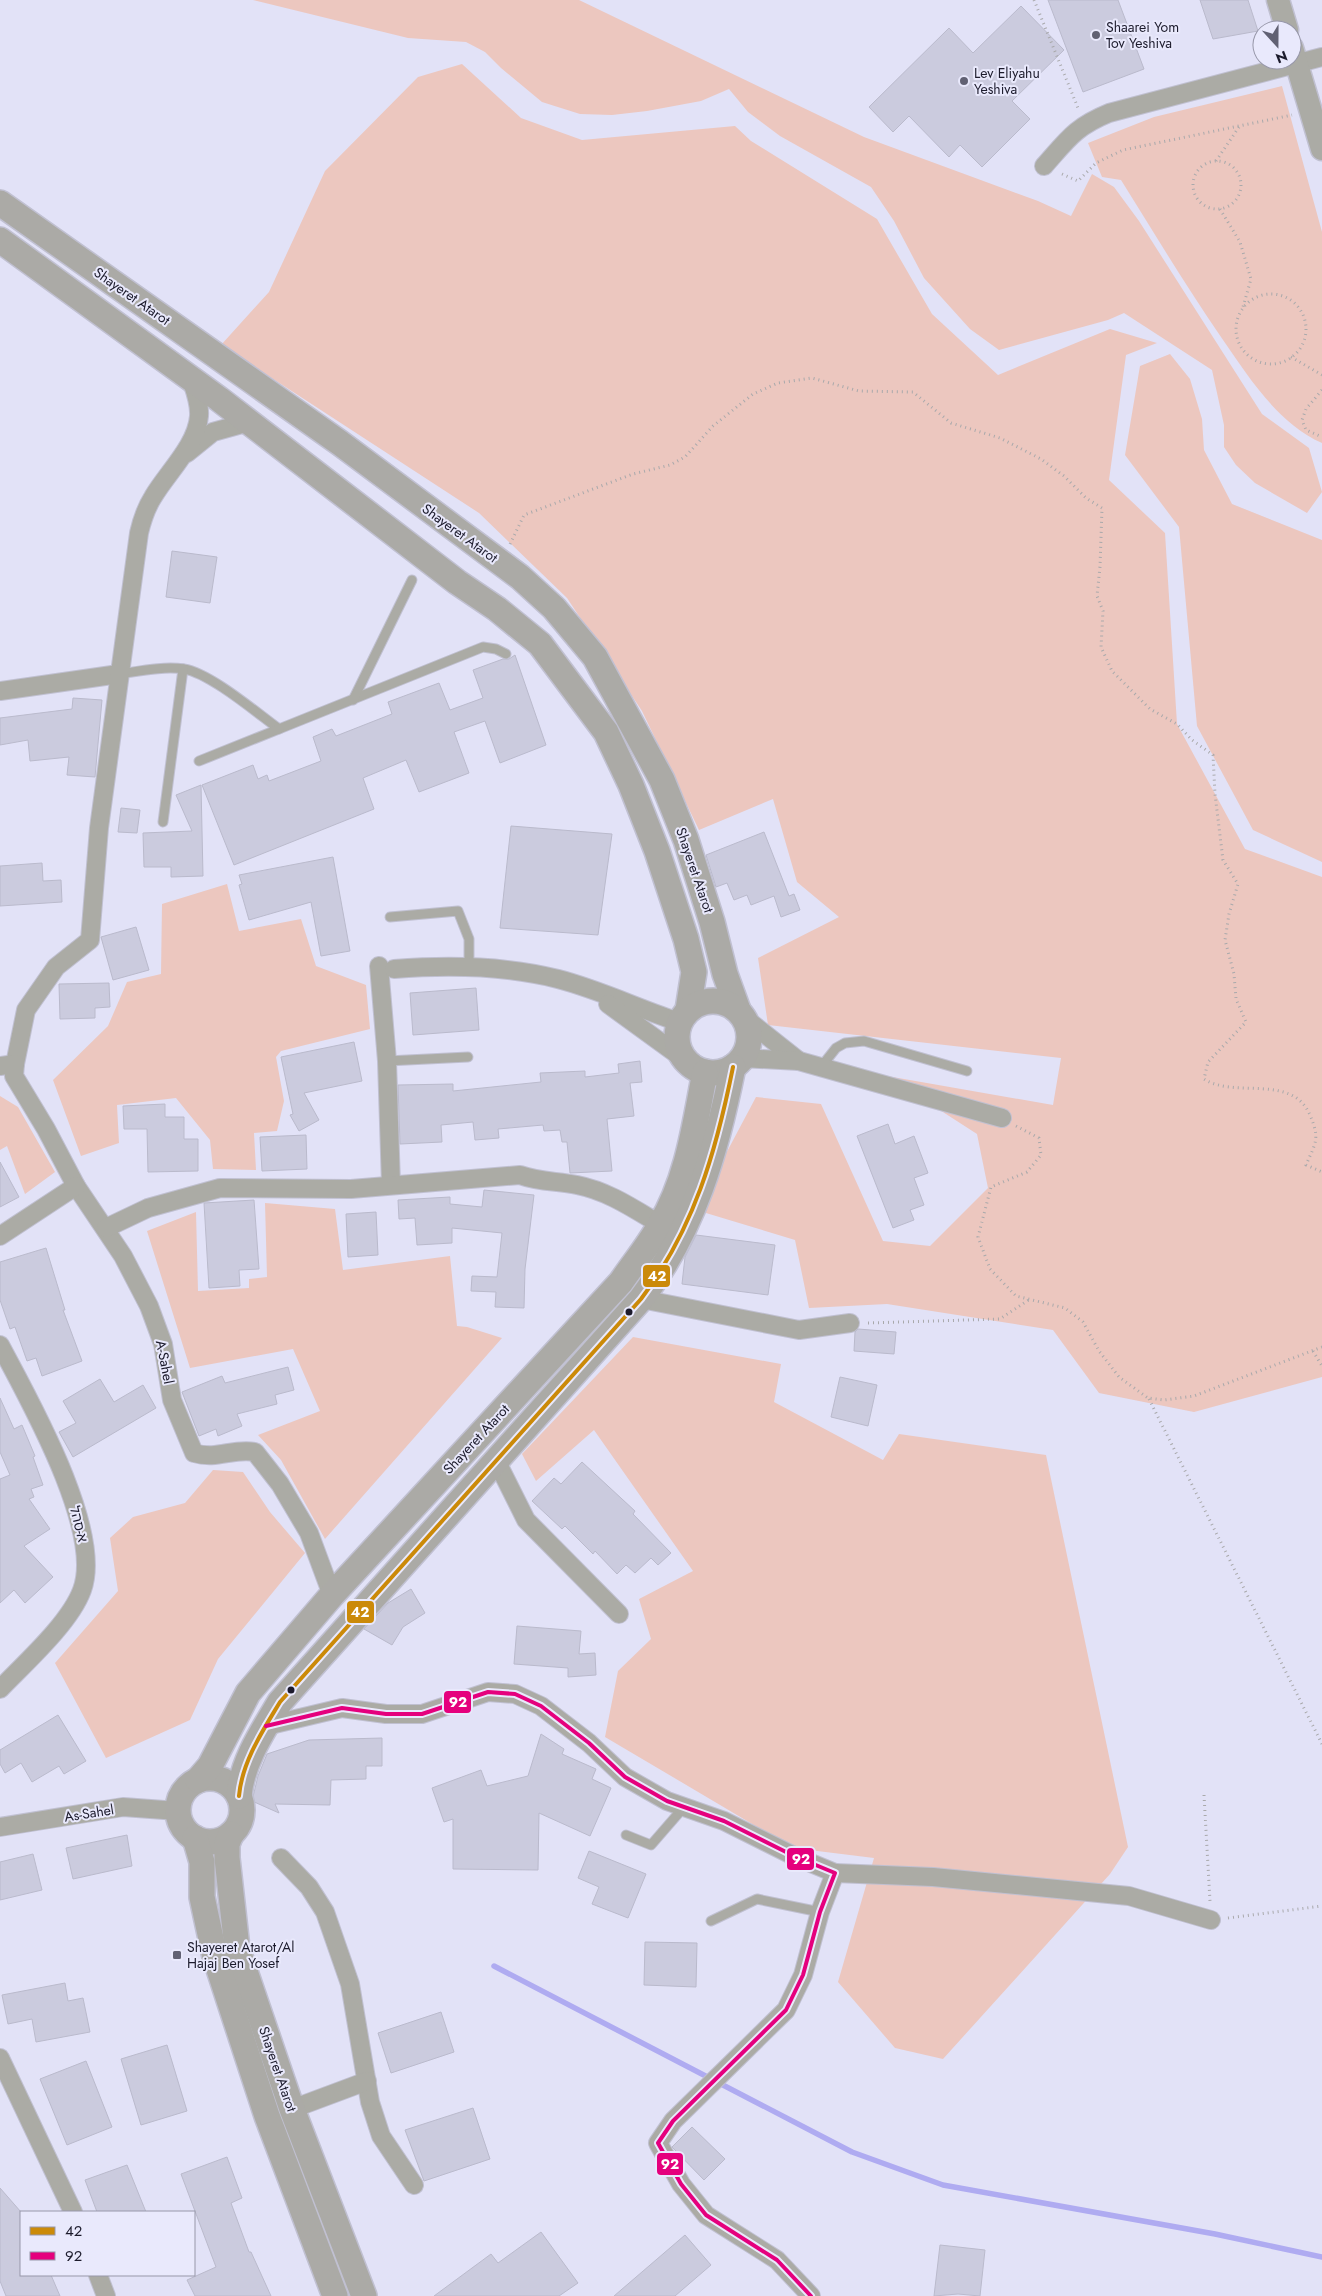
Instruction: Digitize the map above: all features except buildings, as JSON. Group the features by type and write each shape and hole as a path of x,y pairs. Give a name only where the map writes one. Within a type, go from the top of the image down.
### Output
{"main road":[{"name":"Shayeret Atarot","path":"0,203 340,443 501,562 554,608 595,657 637,730 662,780 686,840 712,922 725,974 742,1015"},
{"path":"0,240 249,422 458,582 497,609 540,644 606,732 631,785 657,851 686,939 694,972 686,1014"},
{"path":"239,1796 232,1787 220,1780 209,1778 198,1780 189,1786 182,1795 178,1811 180,1822 186,1831 195,1838 211,1842 222,1840 231,1834 238,1825 241,1814 240,1781 255,1745 280,1702 497,1462 641,1300 660,1275 690,1218 708,1170 721,1128 737,1063 748,1047 750,1031 742,1015 718,1001 705,1001 686,1014 678,1026 677,1039 695,1066 723,1072 737,1063"},
{"name":"Shayeret Atarot","path":"198,1780 210,1766 248,1693 332,1595 621,1282 661,1225 688,1159 695,1066"},
{"name":"Shayeret Atarot","path":"231,1834 227,1844 227,1858 237,1948 292,2110 364,2296"},
{"name":"Shayeret Atarot","path":"195,1838 202,1862 202,1897 215,1957 267,2116 335,2296"}],"street":[{"path":"1278,0 1284,20"},
{"path":"1302,56 1322,57"},
{"path":"1044,166 1076,129 1085,124 1109,114 1252,69"},
{"path":"1298,70 1322,149"},
{"path":"8,1065 26,1010 56,967 90,940 99,828 139,533 143,515 154,495 178,462 195,431 199,417 198,400 191,379"},
{"path":"178,462 213,432 249,422"},
{"path":"0,691 119,674"},
{"path":"390,1185 386,967 469,967 536,974 558,979 673,1020 686,1014"},
{"path":"587,989 695,1066"},
{"path":"742,1015 799,1061"},
{"path":"737,1063 799,1061 1002,1118"},
{"name":"A-Sahel","path":"8,1065 46,1129 76,1186 106,1228 149,1306 163,1344 172,1400 194,1453 208,1457 243,1450 255,1452 280,1484 309,1533 332,1595"},
{"path":"106,1228 148,1208 220,1188 351,1189 520,1175 535,1180 578,1185 616,1198 661,1225"},
{"path":"0,1236 76,1186"},
{"path":"641,1300 799,1330 850,1323"},
{"name":"א-סהל","path":"0,1345 55,1451 72,1498 87,1556 83,1588 74,1607 0,1689"},
{"path":"497,1462 526,1520 619,1614"},
{"path":"266,1726 342,1708 386,1714 422,1714 488,1692 515,1694 541,1706 589,1743 625,1777 667,1801 724,1820 794,1856 834,1873 933,1876 1128,1896 1211,1920"},
{"name":"As-Sahel","path":"0,1827 123,1807 178,1811"},
{"path":"281,1858 309,1887 325,1912 350,1984 366,2081 380,2136 414,2185"},
{"path":"811,2296 776,2260 706,2215 681,2184 658,2143 673,2121 786,2010 803,1975 820,1912 834,1873"},
{"path":"0,2058 73,2211"},
{"path":"292,2110 366,2081"},
{"path":"98,2276 106,2296"}],"lane":[{"path":"353,700 412,580"},
{"path":"200,761 483,647 496,649 506,654"},
{"path":"119,674 169,668 183,669 215,684 279,729"},
{"path":"163,822 183,669"},
{"path":"390,917 458,911 469,939 469,967"},
{"path":"822,1068 836,1048 845,1043 864,1041 966,1071"},
{"path":"387,1061 468,1057"},
{"path":"626,1835 651,1845 684,1807"},
{"path":"711,1921 757,1899 820,1912"}],"path":[{"path":"1034,0 1085,124"},
{"path":"1044,166 1078,182 1096,164 1123,150 1311,112"},
{"path":"1215,161 1239,126"},
{"path":"1215,161 1230,164 1236,170 1241,186 1235,201 1220,208 1203,204 1194,191 1196,174 1207,163 1215,161"},
{"path":"1220,208 1240,242 1251,279 1237,320 1236,333 1245,352 1255,360 1266,363 1278,363 1291,357 1300,349 1306,332 1303,314 1296,304 1286,297 1274,293 1262,294 1251,300 1242,309"},
{"path":"1291,357 1322,375"},
{"path":"501,562 524,515 633,474 670,466 678,462 685,457 713,426 753,394 778,383 812,378 859,391 889,390 913,392 951,423 1000,438 1041,459 1064,476 1086,498 1102,508 1097,596 1103,611 1100,647 1112,671 1150,709 1177,724 1192,740 1213,755 1215,794 1223,860 1238,884 1229,914 1225,940 1234,974 1236,999 1246,1022 1208,1062 1204,1079 1215,1086 1289,1093 1306,1106 1314,1126 1317,1141 1306,1165 1322,1172"},
{"path":"1322,390 1306,409 1302,420 1306,430 1322,437"},
{"path":"1002,1118 1039,1138 1041,1155 1027,1172 991,1187 978,1237 990,1269 1016,1296 1065,1308 1084,1322 1100,1351 1119,1377 1148,1398 1322,1744"},
{"path":"850,1323 1000,1319 1030,1299"},
{"path":"1148,1398 1164,1400 1194,1396 1322,1347"},
{"path":"1313,1351 1322,1366"},
{"path":"1204,1795 1211,1920 1322,1906"}],"shaded area":[{"path":"253,0 579,0 864,137 1038,201 1071,216 1092,174 1114,187 1139,221 1262,414 1309,448 1322,492 1307,513 1255,483 1236,465 1224,447 1224,425 1212,370 1124,313 1108,320 999,350 970,329 924,278 894,221 871,187 780,136 748,112 729,89 701,101 647,111 612,115 580,114 542,102 485,52 466,42 408,38"},
{"path":"462,64 521,118 582,140 735,126 751,141 877,219 932,314 998,375 1110,329 1157,343 1126,355 1109,480 1165,533 1177,724 1245,849 1322,877 1322,1377 1194,1412 1099,1393 1053,1330 887,1304 809,1308 795,1240 696,1210 756,1097 821,1104 883,1241 930,1246 988,1188 977,1134 887,1076 1053,1105 1061,1058 768,1025 758,958 839,917 797,882 773,799 699,830 642,711 567,598 479,513 221,345 269,292 325,171 418,77"},
{"path":"1282,86 1322,232 1322,443 1306,434 1277,411 1253,383 1195,298 1121,180 1102,177 1088,143 1154,117"},
{"path":"1170,354 1190,379 1202,419 1204,450 1232,504 1322,540 1322,862 1253,830 1197,726 1179,527 1125,455 1140,366"},
{"path":"227,884 239,931 301,919 316,966 366,985 370,1029 281,1051 276,1057 284,1101 277,1131 254,1133 256,1170 213,1169 210,1140 176,1098 117,1105 119,1143 81,1156 53,1080 108,1026 127,982 161,974 162,904"},
{"path":"0,1096 18,1107 55,1172 25,1194 7,1146 0,1150"},
{"path":"265,1203 335,1209 343,1270 450,1256 457,1326 467,1327 502,1338 325,1539 281,1460 258,1435 320,1411 293,1349 190,1368 147,1231 196,1212 198,1291 249,1288 249,1279 267,1277"},
{"path":"633,1337 781,1364 774,1402 883,1460 899,1434 1046,1455 1128,1847 1110,1874 943,2059 895,2048 838,1982 874,1858 793,1848 605,1737 618,1671 651,1639 639,1599 693,1571 594,1430 536,1481 522,1454"},
{"path":"213,1470 243,1472 270,1512 305,1553 218,1659 190,1720 106,1758 55,1663 118,1591 110,1538 133,1517 185,1503"}],"waterway":[{"path":"494,1966 852,2152 943,2185 1215,2234 1322,2257"}],"transit line":[{"name":"42","path":"239,1796 244,1771 249,1759 280,1702 641,1299 675,1245 689,1217 719,1129 733,1067"},
{"name":"92","path":"266,1726 342,1708 386,1714 422,1714 488,1692 515,1694 541,1706 589,1743 625,1777 667,1801 724,1821 794,1856 835,1873 820,1912 803,1975 786,2010 673,2121 658,2143 681,2184 706,2215 777,2260 811,2296"}],"place":[{"name":"Shaarei Yom Tov Yeshiva","path":"1096,35"},
{"name":"Lev Eliyahu Yeshiva","path":"964,81"},
{"name":"Shayeret Atarot/Al Hajaj Ben Yosef","path":"177,1955"}]}
